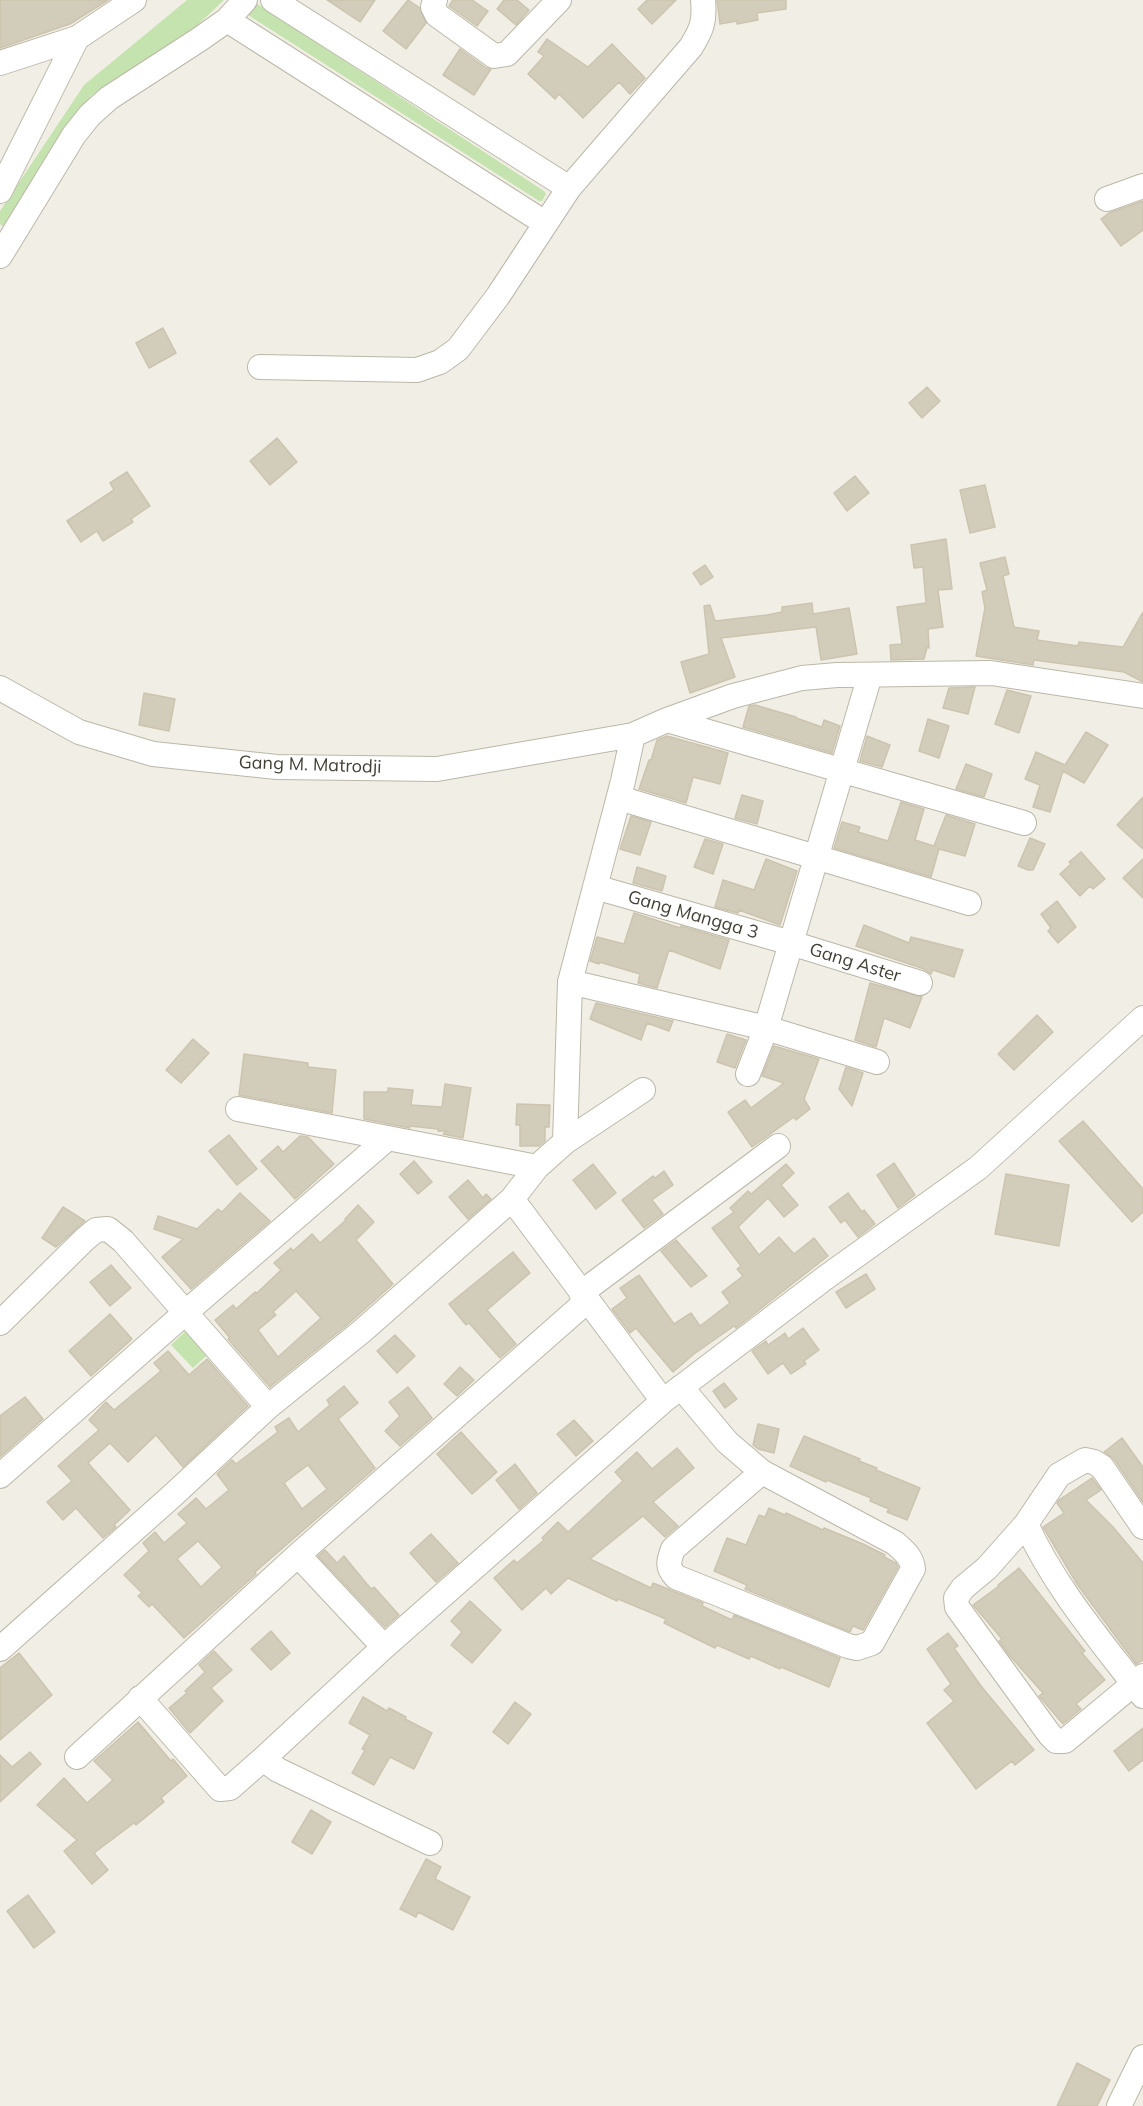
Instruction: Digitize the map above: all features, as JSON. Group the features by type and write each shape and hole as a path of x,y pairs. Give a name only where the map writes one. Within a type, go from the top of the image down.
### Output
{"street":[{"path":"0,63 77,38 134,0"},
{"path":"0,256 74,135 90,115 109,98 227,20 245,0"},
{"path":"273,0 569,188"},
{"path":"435,0 432,7 437,15 494,56 507,54 559,0"},
{"path":"260,367 417,370 440,362 458,349 498,296 569,188 691,47 701,31 704,15 703,0"},
{"path":"227,20 545,223"},
{"path":"0,191 77,38"},
{"path":"1107,199 1143,186"},
{"name":"Gang M. Matrodji","path":"0,688 79,732 153,754 277,767 437,769 633,735 733,696 802,678 917,672 991,673 1143,696"},
{"path":"748,1074 766,1028 870,675"},
{"path":"667,720 1024,823"},
{"path":"565,1142 570,982 619,798 633,735"},
{"path":"619,798 969,903"},
{"name":"Gang Mangga 3","path":"595,887 791,943"},
{"name":"Gang Aster","path":"791,943 920,983"},
{"path":"570,982 766,1028 877,1062"},
{"path":"140,1698 220,1789 230,1788 384,1647 672,1394 825,1278 978,1168 1143,1018"},
{"path":"0,1649 268,1407 361,1332 512,1199 537,1167 565,1142 643,1090"},
{"path":"237,1109 537,1167"},
{"path":"0,1476 388,1138"},
{"path":"77,1757 584,1297 778,1146"},
{"path":"512,1199 584,1297 672,1394 762,1472 895,1543 907,1553 913,1569 872,1643 857,1648 848,1646 676,1577 671,1572 668,1562 674,1549 762,1472"},
{"path":"0,1323 85,1239 96,1230 108,1229 123,1241 268,1407"},
{"path":"1026,1524 1037,1549 1067,1598 1140,1686 1065,1741 1056,1741 957,1607 956,1598 963,1588 987,1568 1026,1524 1059,1475 1085,1460 1102,1467 1143,1527"},
{"path":"298,1555 384,1647"},
{"path":"263,1759 278,1770 430,1843"},
{"path":"1119,2106 1137,2082 1143,2057"}],"green space":[{"path":"187,0 224,0 186,36 133,74 91,96 5,228 0,224 0,211 84,85"},
{"path":"256,3 544,191 546,194 542,201 248,15"},
{"path":"192,1325 214,1349 193,1368 171,1345"}],"building":[{"path":"0,0 108,0 70,24 0,48"},
{"path":"327,0 375,0 360,22"},
{"path":"408,0 420,8 426,23 406,49 383,31"},
{"path":"453,0 472,0 488,11 477,26 449,6"},
{"path":"504,0 517,0 529,10 516,25 497,9"},
{"path":"647,0 676,0 652,24 638,9"},
{"path":"717,0 786,0 786,9 757,13 758,20 720,24"},
{"path":"547,39 588,67 612,44 645,78 630,94 619,82 583,118 559,94 555,99 528,74 544,56 538,52"},
{"path":"460,49 486,68 491,69 474,95 443,75"},
{"path":"1143,201 1143,230 1121,246 1101,219 1109,213"},
{"path":"163,328 176,353 149,368 136,343"},
{"path":"927,387 940,401 922,418 909,403"},
{"path":"277,438 297,462 270,485 250,461"},
{"path":"127,472 150,506 131,519 133,522 103,541 97,531 81,542 67,521 114,490 110,483"},
{"path":"855,476 869,493 847,511 834,493"},
{"path":"985,485 995,527 970,533 960,490"},
{"path":"946,539 952,589 938,590 943,627 928,629 929,648 927,647 924,659 891,660 890,645 902,644 897,607 926,603 923,567 914,568 911,545"},
{"path":"1005,557 1009,574 1003,576 1014,627 1039,631 1037,640 1078,646 1079,642 1123,647 1143,612 1143,682 1124,672 1034,660 1033,665 976,656 985,608 982,592 987,590 980,563"},
{"path":"705,565 713,577 701,585 693,573"},
{"path":"812,603 813,614 849,608 857,654 821,660 816,627 721,638 735,677 690,693 681,662 709,654 704,606 710,605 715,621 767,615 782,612 782,607"},
{"path":"975,687 968,714 943,708 949,688"},
{"path":"1007,690 1031,696 1019,733 995,724"},
{"path":"144,693 175,699 169,731 139,725"},
{"path":"755,705 822,727 824,720 840,726 832,753 743,727 749,706"},
{"path":"928,719 949,726 939,758 919,751"},
{"path":"1086,732 1108,745 1084,783 1063,771 1050,812 1033,807 1040,785 1025,779 1036,752 1065,765"},
{"path":"667,736 728,753 720,784 693,777 686,803 639,789 657,740"},
{"path":"867,736 890,745 882,767 860,761"},
{"path":"966,764 992,774 984,797 956,789"},
{"path":"742,795 763,801 757,824 735,818"},
{"path":"1143,797 1143,849 1117,825"},
{"path":"901,802 924,809 915,840 934,846 946,815 975,824 965,856 939,849 931,877 834,848 842,822 860,827 858,832 888,841"},
{"path":"631,816 651,822 640,855 620,849"},
{"path":"1030,838 1045,844 1033,870 1018,866"},
{"path":"705,839 723,844 713,874 694,867"},
{"path":"1081,852 1105,879 1093,889 1090,886 1080,896 1060,874"},
{"path":"766,859 797,871 780,925 739,910 738,913 715,907 723,880 754,890"},
{"path":"1143,859 1143,898 1123,878"},
{"path":"637,867 666,876 662,891 633,883"},
{"path":"1057,901 1076,927 1058,943 1048,931 1051,928 1041,914"},
{"path":"634,913 680,928 681,926 729,940 720,969 669,950 657,988 638,983 640,974 590,961 597,937 624,944"},
{"path":"864,925 909,943 911,937 963,950 954,977 933,970 931,974 924,969 856,946"},
{"path":"870,983 922,997 910,1028 884,1018 876,1047 855,1040"},
{"path":"596,1003 673,1021 669,1031 647,1023 641,1040 590,1019"},
{"path":"1037,1015 1053,1032 1014,1070 998,1054"},
{"path":"727,1034 746,1040 735,1068 717,1062"},
{"path":"193,1039 209,1053 181,1083 166,1070"},
{"path":"774,1046 819,1059 804,1099 810,1109 796,1120 794,1117 752,1147 728,1112 745,1100 751,1108 784,1083 762,1076"},
{"path":"244,1054 308,1063 308,1067 336,1070 332,1113 239,1095"},
{"path":"846,1067 863,1073 852,1106 839,1089"},
{"path":"445,1084 471,1088 463,1138 443,1134 447,1131 438,1131 438,1129 410,1126 410,1128 364,1119 364,1092 388,1092 388,1088 413,1090 411,1105 442,1107"},
{"path":"517,1104 550,1105 549,1127 545,1127 545,1141 539,1146 520,1146 520,1125 516,1125"},
{"path":"1083,1121 1143,1189 1143,1212 1132,1222 1059,1141"},
{"path":"229,1135 257,1169 237,1185 209,1151"},
{"path":"300,1136 308,1137 334,1164 295,1199 261,1161 278,1146 283,1152"},
{"path":"414,1161 432,1182 418,1194 400,1174"},
{"path":"894,1163 915,1195 898,1208 877,1175"},
{"path":"593,1164 616,1193 596,1209 573,1180"},
{"path":"786,1164 794,1173 781,1185 798,1205 784,1217 768,1198 738,1227 759,1255 779,1237 794,1254 814,1238 828,1256 736,1328 734,1326 673,1372 636,1328 630,1333 612,1309 627,1298 620,1288 639,1275 674,1324 691,1313 700,1326 730,1303 722,1292 743,1276 737,1269 741,1266 712,1228 734,1212 730,1208 748,1191 751,1194"},
{"path":"664,1171 673,1185 652,1200 663,1214 644,1228 622,1200 653,1176 655,1178"},
{"path":"1006,1174 1069,1185 1059,1246 995,1234"},
{"path":"468,1180 483,1198 486,1194 491,1199 468,1219 449,1197"},
{"path":"240,1193 270,1221 191,1289 162,1257 183,1239 154,1229 158,1216 197,1229 218,1209 222,1212"},
{"path":"848,1193 862,1212 864,1210 875,1224 858,1237 845,1220 841,1223 829,1207"},
{"path":"358,1205 374,1222 356,1240 393,1284 347,1325 270,1387 228,1339 230,1338 215,1320 233,1305 236,1309 255,1292 257,1293 281,1270 274,1263 291,1248 293,1251 312,1234 320,1243","holes":["296,1291 321,1318 278,1357 258,1330 276,1315 273,1312"]},
{"path":"63,1207 85,1221 56,1247 42,1238"},
{"path":"676,1240 707,1276 691,1287 661,1251"},
{"path":"513,1252 530,1273 487,1310 516,1344 500,1358 469,1323 466,1325 449,1304"},
{"path":"111,1265 131,1288 110,1306 90,1282"},
{"path":"866,1274 875,1289 846,1308 836,1292"},
{"path":"110,1314 132,1339 91,1376 69,1351"},
{"path":"803,1328 819,1350 804,1361 806,1364 791,1374 783,1363 768,1374 752,1351 766,1341 768,1345 785,1333 788,1339"},
{"path":"395,1335 415,1356 397,1373 377,1351"},
{"path":"168,1351 189,1375 207,1359 248,1406 183,1467 156,1435 128,1462 110,1443 88,1463 130,1510 103,1538 76,1508 63,1520 47,1502 72,1481 58,1466 99,1430 89,1420 106,1402 114,1410 161,1371 154,1363"},
{"path":"460,1367 474,1380 457,1396 444,1384"},
{"path":"724,1383 737,1399 725,1408 713,1391"},
{"path":"344,1386 358,1403 338,1419 375,1468 255,1572 256,1574 184,1638 152,1604 149,1607 138,1596 142,1593 124,1575 149,1551 143,1543 155,1532 164,1543 187,1523 178,1514 196,1498 206,1509 229,1490 217,1474 232,1460 236,1464 278,1432 275,1427 289,1418 298,1432 330,1405 327,1400","holes":["308,1465 327,1489 302,1509 284,1483","198,1541 222,1567 201,1587 177,1559"]},
{"path":"408,1387 432,1418 400,1446 385,1431 400,1416 389,1402"},
{"path":"25,1397 43,1419 0,1457 0,1416"},
{"path":"574,1420 593,1441 576,1456 557,1434"},
{"path":"758,1424 779,1429 774,1453 758,1449 753,1445"},
{"path":"461,1432 497,1472 472,1494 437,1454"},
{"path":"804,1436 860,1459 859,1461 877,1468 876,1470 920,1488 907,1520 887,1512 889,1509 870,1501 871,1498 790,1466"},
{"path":"1122,1438 1143,1467 1143,1502 1114,1459 1104,1452"},
{"path":"677,1448 694,1468 653,1502 678,1526 665,1537 643,1516 590,1559 651,1588 653,1583 703,1603 702,1606 732,1620 734,1615 840,1658 829,1687 751,1656 749,1659 717,1645 715,1648 664,1623 666,1619 618,1599 617,1601 568,1578 551,1594 546,1588 522,1610 494,1578 514,1560 517,1563 544,1540 542,1538 558,1522 568,1532 623,1481 615,1472 637,1452 652,1469"},
{"path":"515,1464 537,1493 519,1509 496,1480"},
{"path":"1092,1478 1101,1490 1086,1500 1113,1527 1143,1563 1143,1660 1136,1664 1077,1584 1043,1527 1064,1513 1057,1503 1059,1500"},
{"path":"769,1508 863,1544 896,1563 898,1567 863,1630 853,1626 850,1632 745,1589 747,1585 714,1571 727,1538 746,1545 759,1515 765,1517"},
{"path":"431,1534 458,1563 436,1582 410,1553"},
{"path":"325,1550 337,1563 344,1556 371,1589 374,1587 399,1615 385,1627 318,1556"},
{"path":"1019,1568 1105,1680 1076,1704 1081,1709 1063,1724 1039,1696 1043,1693 1010,1656 999,1641 1002,1639 973,1605"},
{"path":"470,1601 501,1630 472,1663 451,1645 462,1632 451,1621"},
{"path":"271,1631 290,1653 271,1670 251,1649"},
{"path":"948,1633 958,1646 954,1648 981,1686 1034,1750 1015,1765 1012,1761 976,1789 927,1723 954,1701 944,1690 951,1684 927,1649"},
{"path":"214,1651 232,1670 211,1688 223,1701 190,1733 169,1708 187,1693 185,1691 205,1672 199,1665"},
{"path":"19,1653 52,1695 0,1740 0,1668"},
{"path":"363,1697 387,1711 389,1708 432,1733 414,1769 390,1757 374,1785 352,1773 365,1750 362,1749 370,1735 349,1723"},
{"path":"515,1702 531,1714 508,1744 493,1732"},
{"path":"138,1722 187,1776 161,1798 164,1802 136,1825 134,1823 94,1853 108,1870 92,1884 64,1851 77,1840 37,1805 64,1778 87,1803 113,1780 94,1761"},
{"path":"1143,1728 1143,1760 1129,1771 1114,1751"},
{"path":"30,1752 41,1764 0,1802 0,1755 12,1767"},
{"path":"311,1810 331,1822 312,1854 292,1842"},
{"path":"426,1859 441,1867 435,1879 470,1897 453,1930 418,1912 416,1917 400,1909"},
{"path":"28,1895 55,1932 34,1948 7,1911"},
{"path":"1077,2063 1110,2080 1097,2106 1057,2106"}]}
